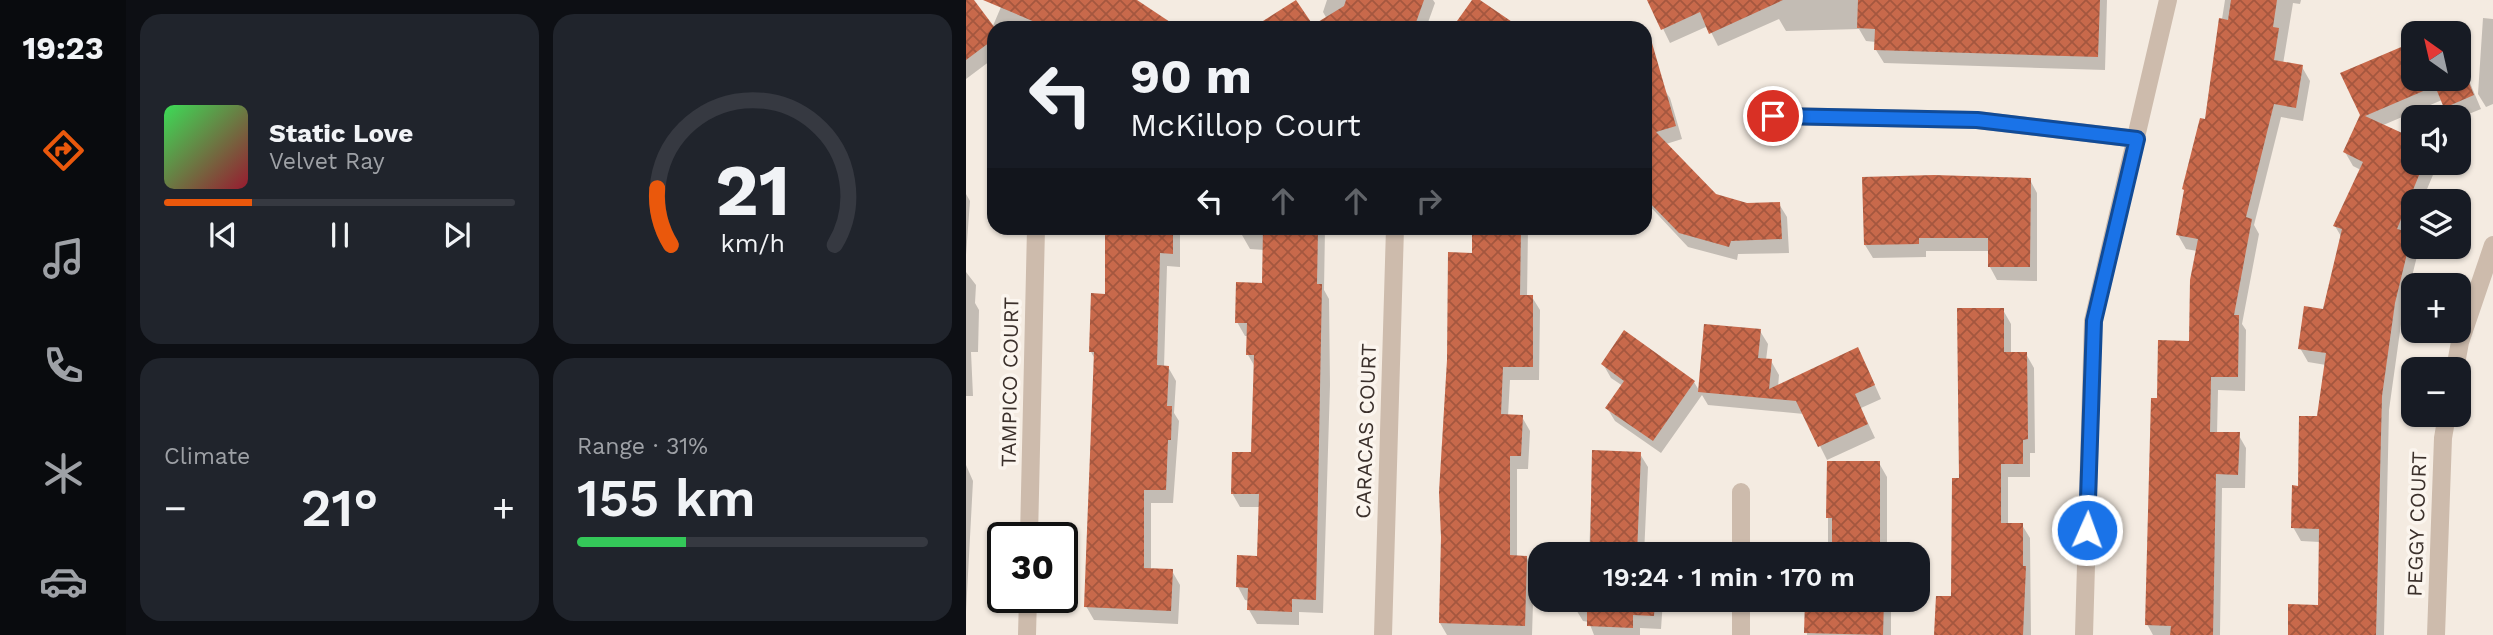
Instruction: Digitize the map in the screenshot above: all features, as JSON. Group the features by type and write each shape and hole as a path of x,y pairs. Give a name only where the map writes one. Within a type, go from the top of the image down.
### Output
{"street":[{"path":"2084,635 2094,321 2168,0"},
{"path":"1773,116 1977,120 2137,139"},
{"name":"TAMPICO COURT","path":"1030,522 1036,235"},
{"name":"CARACAS COURT","path":"1383,635 1395,235"},
{"path":"2458,357 2464,329 2493,246"},
{"name":"PEGGY COURT","path":"2436,635 2445,427"},
{"path":"1741,492 1741,542"},
{"path":"1741,612 1741,635"},
{"path":"1027,635 1028,613"}],"building":[{"path":"966,0 974,0 990,21 987,21 987,44 966,60"},
{"path":"983,0 1137,0 1168,21 1032,21"},
{"path":"1296,0 1310,21 1263,21"},
{"path":"1346,0 1424,0 1416,21 1320,21 1344,6"},
{"path":"1472,0 1480,0 1511,21 1457,21"},
{"path":"1647,0 1783,0 1709,34 1700,12 1661,30"},
{"path":"1858,0 2100,0 2098,57 1874,50 1875,29 1857,28"},
{"path":"2231,0 2277,0 2273,27 2279,28 2274,60 2303,65 2296,108 2274,104 2246,217 2252,219 2234,315 2239,315 2238,377 2211,377 2210,432 2240,432 2238,475 2216,474 2213,635 2170,635 2171,626 2145,625 2151,398 2157,398 2158,340 2189,341 2190,280 2198,239 2176,235 2184,190 2182,189 2200,118 2205,119 2219,18 2228,20"},
{"path":"1652,43 1676,126 1656,132 1716,194 1747,203 1780,202 1782,239 1731,241 1729,247 1679,233 1652,205"},
{"path":"2401,47 2401,91 2423,91 2365,116 2401,132 2401,175 2419,175 2413,189 2401,189 2401,219 2397,229 2401,230 2401,259 2406,259 2395,303 2382,396 2376,635 2288,635 2288,604 2318,605 2319,529 2291,528 2292,485 2298,486 2299,416 2317,416 2326,353 2298,349 2304,306 2323,309 2342,229 2333,226 2363,162 2343,152 2360,115 2340,73"},
{"path":"2471,88 2474,95 2451,105 2443,105 2437,91 2471,91"},
{"path":"1934,175 2031,178 2030,267 1988,267 1988,238 1919,238 1919,244 1864,245 1862,177"},
{"path":"1105,235 1173,235 1173,254 1160,253 1157,365 1169,366 1167,406 1172,406 1166,490 1144,490 1144,568 1173,569 1171,611 1084,607 1094,352 1089,352 1091,293 1105,294"},
{"path":"1263,235 1318,235 1317,284 1322,284 1316,600 1292,599 1292,612 1247,610 1248,588 1236,587 1237,555 1257,556 1259,494 1231,494 1232,452 1251,452 1254,355 1246,355 1247,323 1235,323 1236,282 1262,283"},
{"path":"1472,235 1521,235 1520,295 1533,295 1533,367 1503,367 1501,414 1523,415 1521,456 1510,456 1510,555 1527,556 1525,626 1439,623 1439,492 1447,360 1448,252 1472,253"},
{"path":"1957,308 2004,308 2004,352 2027,352 2028,439 2023,440 2023,464 2001,464 2001,523 2023,523 2023,566 2026,566 2023,635 1934,635 1936,596 1951,596 1952,478 1959,478"},
{"path":"1704,324 1761,329 1758,358 1772,359 1769,389 1858,347 1875,385 1855,394 1868,424 1818,447 1796,401 1698,392"},
{"path":"1624,330 1695,381 1653,441 1605,408 1624,381 1601,364"},
{"path":"1592,450 1641,452 1638,542 1590,542"},
{"path":"1827,461 1880,461 1880,542 1832,542 1832,518 1826,518"},
{"path":"1587,612 1654,612 1654,616 1633,615 1633,628 1587,626"},
{"path":"1805,612 1884,612 1883,635 1804,633"}],"route":[{"path":"1773,116 1977,120 2137,139 2094,321 2087,530"}]}
